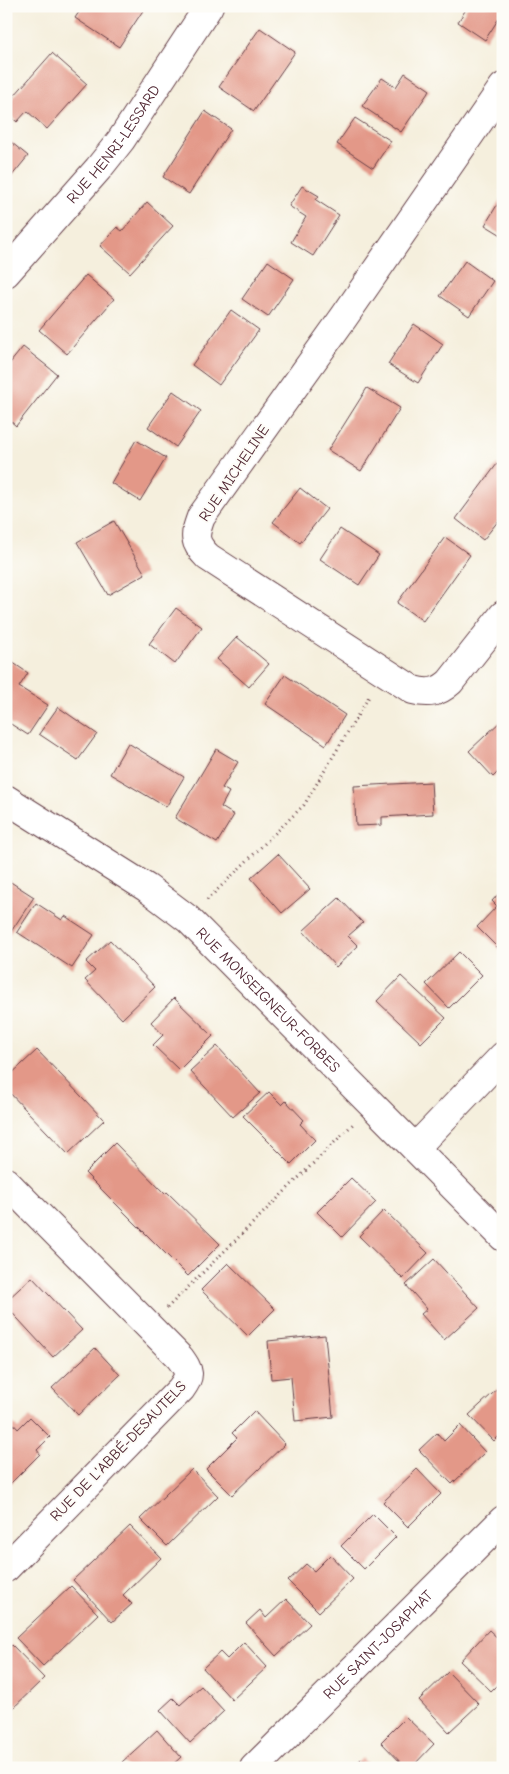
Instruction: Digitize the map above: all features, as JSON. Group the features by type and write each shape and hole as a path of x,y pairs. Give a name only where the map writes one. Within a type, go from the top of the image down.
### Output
{"street":[{"name":"RUE HENRI-LESSARD","path":"6,273 98,169 120,140 209,6"},
{"name":"RUE MICHELINE","path":"503,87 344,317 201,517 195,538 199,548 208,557 413,690 424,693 443,689 503,615"},
{"name":"RUE MONSEIGNEUR-FORBES","path":"6,799 147,888 188,919 503,1237"},
{"path":"414,1148 503,1056"},
{"name":"RUE DE L'ABBÉ-DESAUTELS","path":"6,1182 188,1368 188,1378 181,1389 6,1568"},
{"name":"RUE SAINT-JOSAPHAT","path":"254,1768 503,1520"}],"path":[{"path":"188,919 304,805 384,671"},
{"path":"149,1326 372,1106"}],"building":[{"path":"83,6 140,6 144,9 119,47 75,18"},
{"path":"468,6 503,6 503,12 485,40 458,22"},
{"path":"260,28 295,52 254,111 219,87"},
{"path":"52,53 87,84 47,129 27,111 17,122 6,112 6,105"},
{"path":"405,73 430,90 401,132 362,106 382,78 396,87"},
{"path":"205,111 231,129 189,194 163,177"},
{"path":"355,118 391,141 373,168 337,144"},
{"path":"6,138 28,156 6,183"},
{"path":"302,186 319,196 316,200 339,215 313,256 291,242 306,217 289,206"},
{"path":"503,195 503,236 485,225"},
{"path":"147,202 173,226 130,273 100,246 117,227 122,231"},
{"path":"268,261 294,279 268,317 242,299"},
{"path":"465,261 493,281 469,316 440,296"},
{"path":"86,275 114,299 67,354 39,330"},
{"path":"231,310 259,330 219,385 192,365"},
{"path":"414,324 443,344 418,383 388,364"},
{"path":"23,347 57,374 16,426 6,417 6,368"},
{"path":"367,388 400,408 361,471 328,450"},
{"path":"173,391 201,411 176,447 148,427"},
{"path":"136,440 166,458 140,501 111,483"},
{"path":"497,464 503,469 503,515 483,540 456,519"},
{"path":"300,488 327,509 300,543 273,522"},
{"path":"114,521 145,574 108,595 77,542"},
{"path":"340,529 379,555 359,585 320,559"},
{"path":"445,537 470,555 423,621 397,603"},
{"path":"176,608 202,627 175,664 149,644"},
{"path":"237,637 269,664 249,687 217,659"},
{"path":"6,658 28,673 19,687 48,705 28,735 6,721"},
{"path":"285,675 345,715 326,745 265,704"},
{"path":"58,707 97,734 78,760 39,734"},
{"path":"503,719 503,767 493,777 469,751"},
{"path":"128,743 184,777 166,807 110,774"},
{"path":"216,749 238,762 222,788 229,792 221,807 234,815 217,843 175,818"},
{"path":"431,782 433,814 382,817 382,825 356,826 354,786"},
{"path":"278,854 310,889 282,913 251,878"},
{"path":"6,879 34,897 6,939"},
{"path":"503,889 503,948 500,950 477,927 497,906 492,901"},
{"path":"339,898 363,923 348,936 358,946 336,967 303,931"},
{"path":"36,903 62,920 65,916 94,935 72,968 17,932"},
{"path":"110,940 155,987 122,1019 85,980 95,971 86,962"},
{"path":"459,952 482,975 449,1008 426,984"},
{"path":"401,976 446,1018 421,1043 377,1001"},
{"path":"174,998 213,1036 179,1070 153,1045 163,1035 151,1022"},
{"path":"217,1046 260,1093 233,1117 190,1071"},
{"path":"37,1050 104,1120 68,1154 6,1089 6,1079"},
{"path":"269,1092 282,1105 286,1101 304,1120 300,1124 315,1140 291,1164 243,1116"},
{"path":"115,1143 165,1194 167,1192 220,1244 188,1276 85,1173"},
{"path":"351,1178 376,1202 342,1237 317,1212"},
{"path":"384,1210 428,1253 403,1279 359,1236"},
{"path":"434,1259 479,1308 444,1340 421,1314 427,1309 406,1285"},
{"path":"228,1263 275,1309 248,1336 201,1290"},
{"path":"32,1277 82,1330 53,1357 6,1306 6,1301"},
{"path":"325,1335 333,1417 295,1421 291,1377 271,1379 268,1341"},
{"path":"95,1348 120,1375 78,1415 52,1388"},
{"path":"503,1384 503,1432 494,1441 469,1415"},
{"path":"254,1411 285,1444 232,1495 206,1469 237,1438 232,1433"},
{"path":"30,1417 50,1437 37,1450 40,1454 6,1488 6,1421 9,1419 18,1429"},
{"path":"460,1425 485,1452 452,1484 419,1450 437,1433 444,1441"},
{"path":"192,1469 218,1496 167,1546 140,1519"},
{"path":"417,1469 441,1494 408,1527 383,1502"},
{"path":"373,1514 396,1537 364,1569 341,1546"},
{"path":"130,1526 161,1558 123,1595 132,1604 112,1622 73,1580"},
{"path":"330,1555 353,1579 319,1612 288,1581 306,1564 314,1571"},
{"path":"71,1586 98,1614 43,1666 16,1638"},
{"path":"286,1599 310,1624 276,1656 246,1623 260,1610 266,1618"},
{"path":"489,1630 503,1643 503,1679 491,1691 460,1661"},
{"path":"244,1642 267,1667 232,1700 203,1668 220,1652 227,1659"},
{"path":"12,1645 44,1678 6,1715 6,1650"},
{"path":"448,1672 479,1704 449,1732 419,1700"},
{"path":"201,1686 224,1711 190,1743 160,1710 173,1698 180,1705"},
{"path":"406,1717 434,1744 411,1768 406,1768 381,1742"},
{"path":"157,1730 181,1757 169,1768 128,1768 122,1762"},
{"path":"362,1758 371,1768 352,1768"}]}
